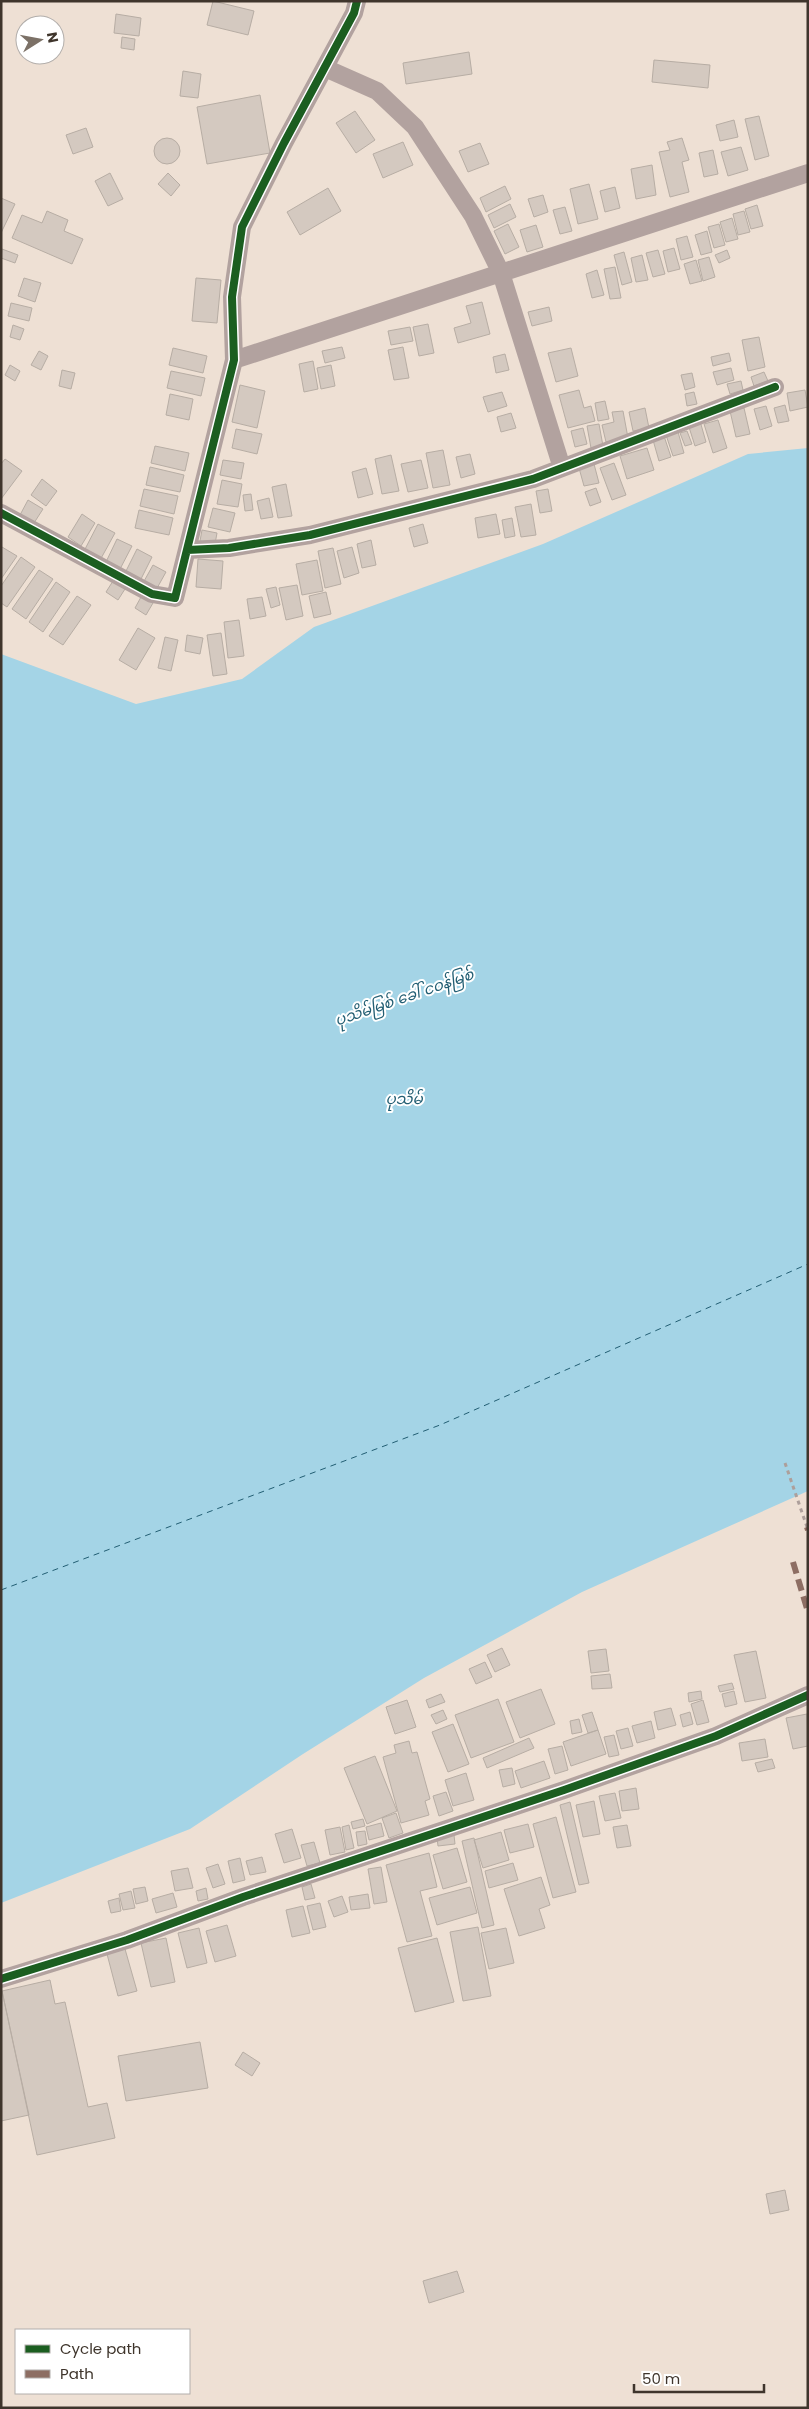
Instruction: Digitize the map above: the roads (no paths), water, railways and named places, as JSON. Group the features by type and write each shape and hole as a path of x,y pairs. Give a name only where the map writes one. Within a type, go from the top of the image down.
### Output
{"street":[{"path":"1,513 152,594 175,598 234,360 232,296 242,227 354,13 357,1"},
{"path":"325,68 377,91 415,127 473,216 500,273 562,468"},
{"path":"234,360 808,172"},
{"path":"187,550 229,548 310,536 533,479 775,387"},
{"path":"1,1980 127,1940 243,1897 564,1790 716,1736 808,1695"}],"water":[{"name":"ပုသိမ်","path":"808,448 808,1491 582,1592 424,1678 303,1754 190,1829 1,1903 1,654 136,704 242,679 314,627 543,544 748,454"}],"water label":[{"name":"ပုသိမ်မြစ် ခေါ် ငဝန်မြစ်","path":"404,997"}]}
